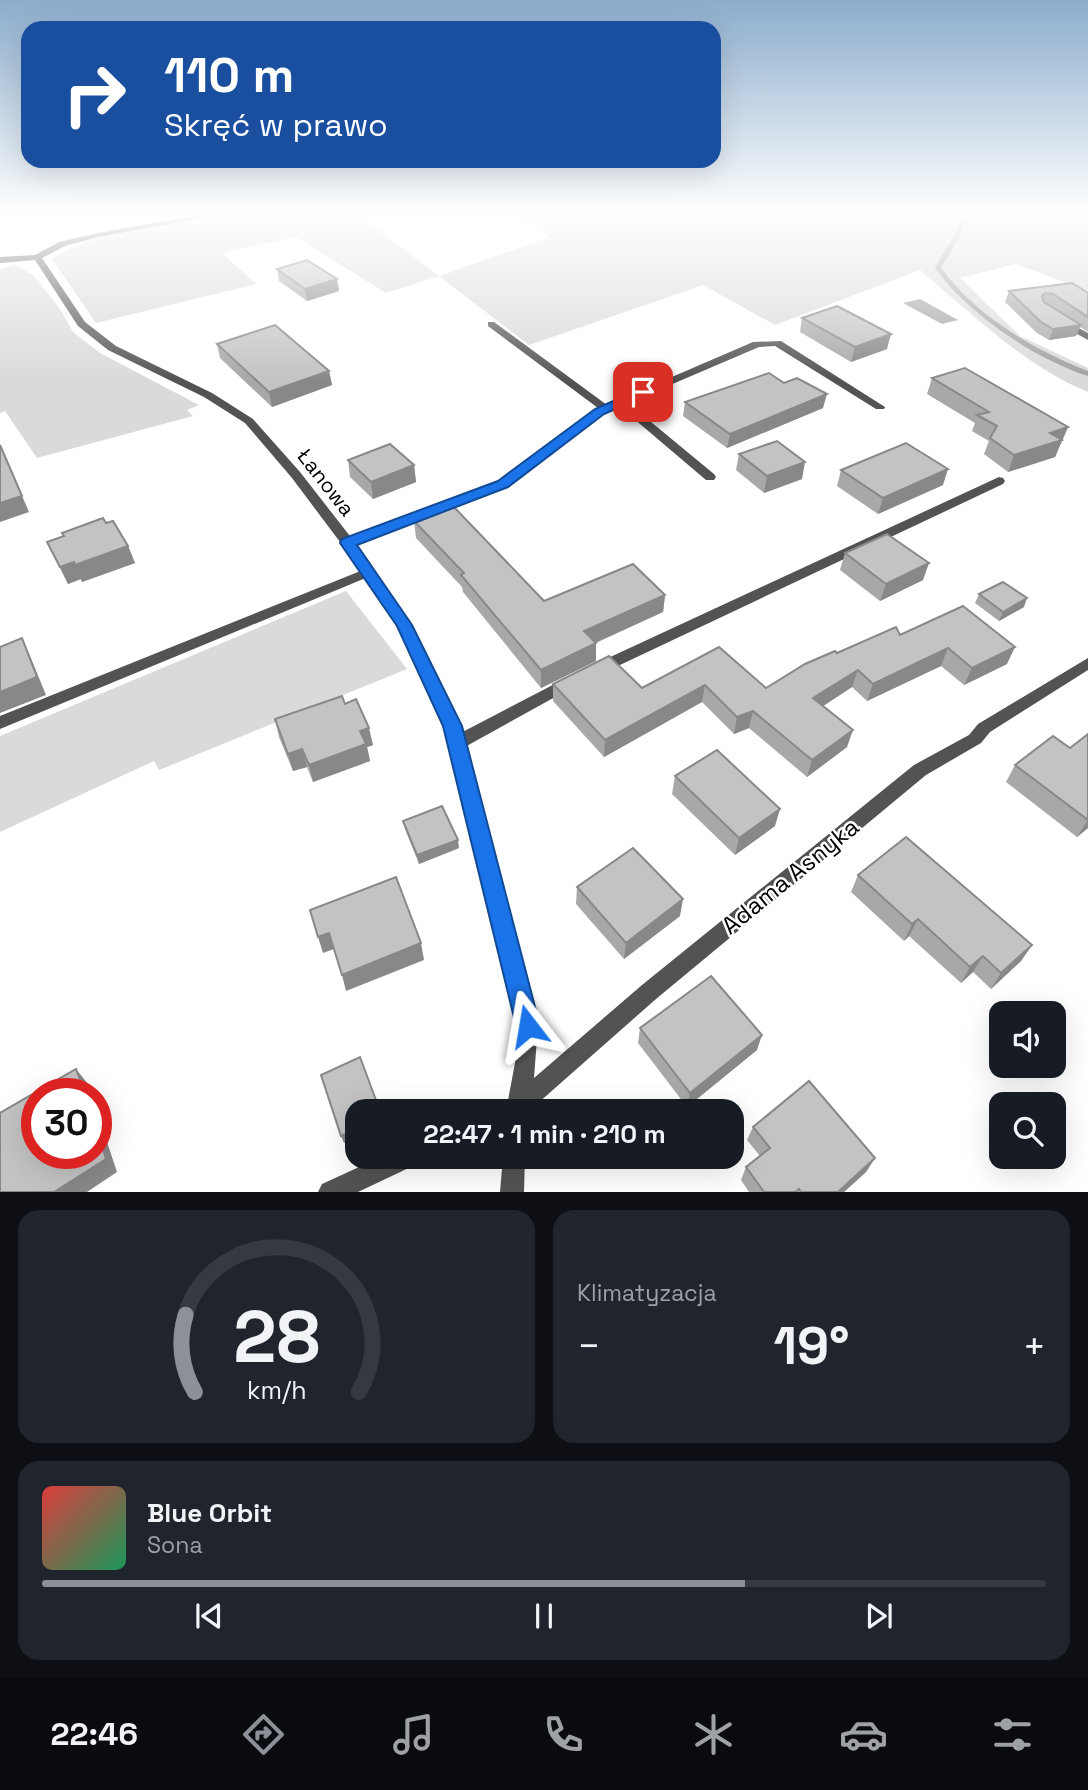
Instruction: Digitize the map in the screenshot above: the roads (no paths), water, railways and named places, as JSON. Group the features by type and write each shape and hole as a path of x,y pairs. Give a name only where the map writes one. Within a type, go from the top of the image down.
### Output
{"street":[{"name":"Łanowa","path":"45,270 81,324 112,348 208,395 249,421 296,475 348,543 404,625 452,726 528,1026 526,1063 517,1099"},
{"path":"1052,315 1088,337"},
{"path":"491,324 606,409"},
{"path":"348,543 503,484 606,409 688,371 767,342 776,343 880,407"},
{"path":"620,402 710,477"},
{"path":"457,743 580,677 999,481"},
{"path":"0,723 368,572"},
{"name":"Adama Asnyka","path":"527,1099 649,992 919,770 975,739 985,727 1088,663"},
{"path":"330,1192 381,1169"},
{"path":"512,1192 513,1169"}],"waterway":[{"path":"939,270 949,283 984,315 1050,357 1088,374"}]}
